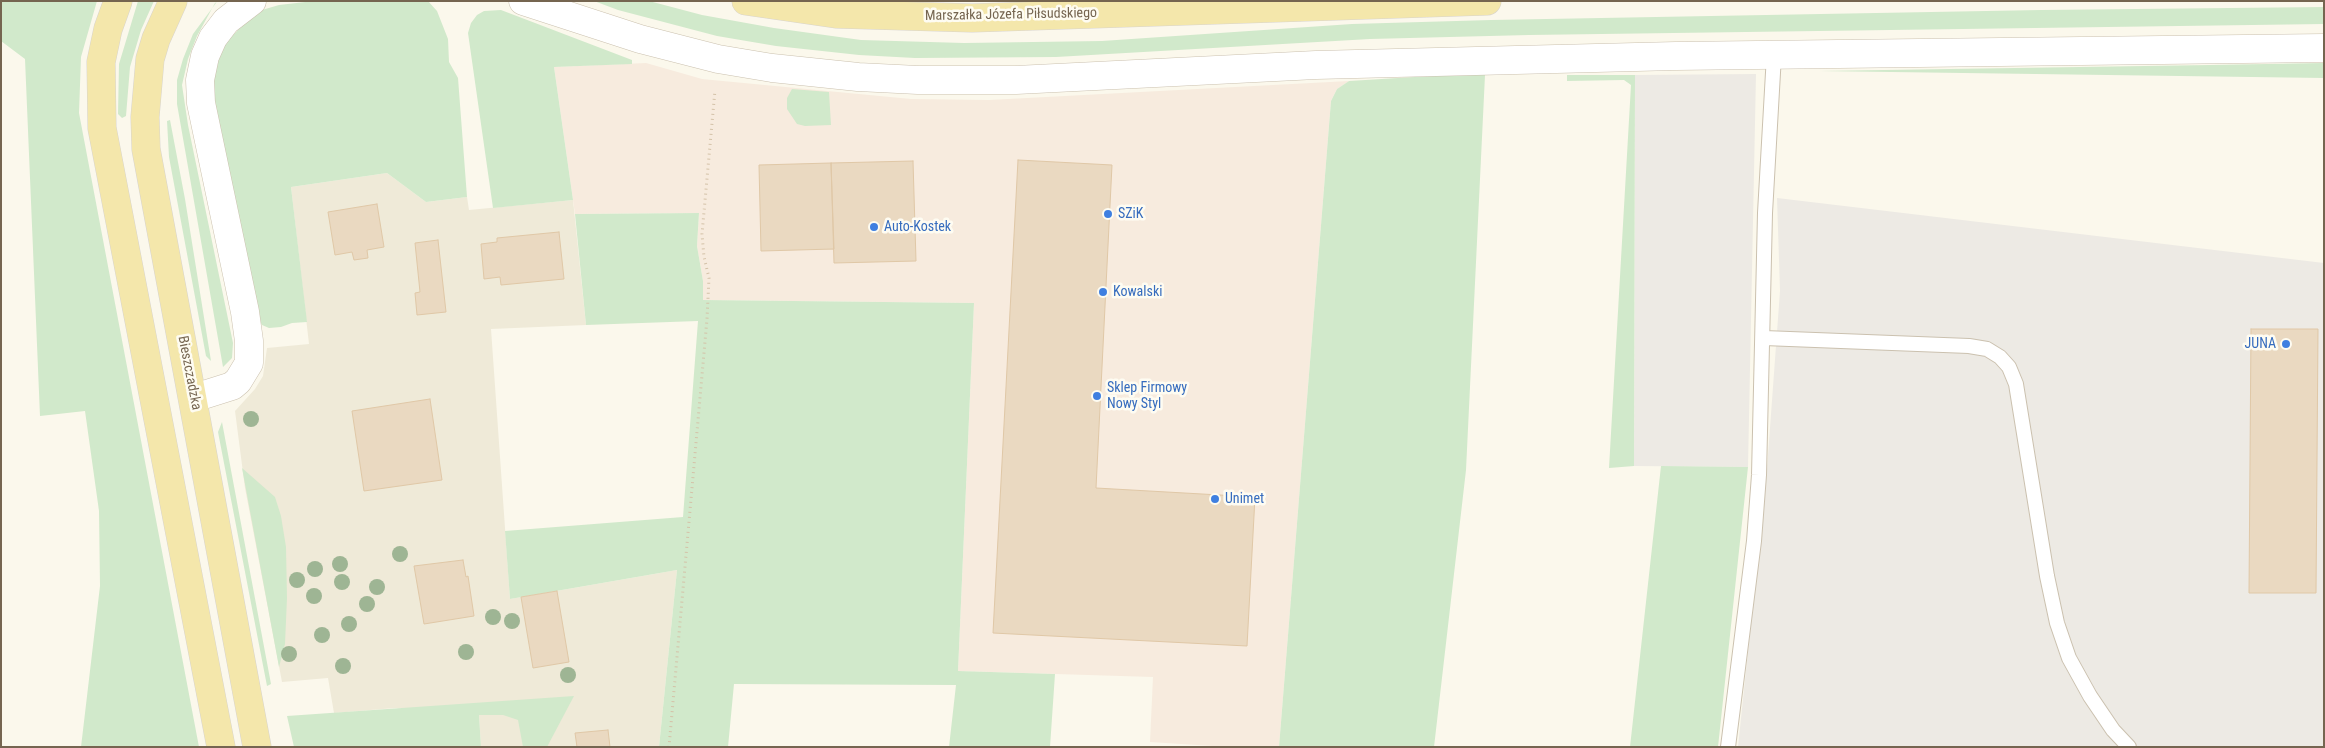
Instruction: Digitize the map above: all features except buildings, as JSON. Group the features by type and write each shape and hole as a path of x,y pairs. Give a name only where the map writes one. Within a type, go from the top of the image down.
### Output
{"main road":[{"path":"118,1 108,29 101,62 102,128 221,747"},
{"name":"Bieszczadzka","path":"173,1 156,39 150,58 146,84 145,133 150,175 194,398 257,747"},
{"name":"Marszałka Józefa Piłsudskiego","path":"746,1 836,14 972,18 1487,1"}],"street":[{"path":"194,398 232,386 238,381 249,363 249,341 245,312 201,103 200,80 205,56 213,38 226,21 252,1"},
{"path":"523,1 640,39 718,59 772,68 858,77 918,80 1016,80 1316,64 1774,55 2324,48"}],"lane":[{"path":"1728,747 1754,541 1759,475 1764,338 1765,213 1774,55"},
{"path":"1764,338 1969,346 1987,349 2000,357 2010,367 2016,384 2047,576 2057,623 2069,658 2090,696 2112,730 2129,747"}],"path":[{"path":"669,747 708,319 709,278 704,257 702,234 718,59"}],"shaded area":[{"path":"646,63 702,79 911,99 989,100 1349,81 1337,89 1331,101 1279,747 1228,747 1150,742 1153,677 958,671 974,303 702,300 703,281 697,246 699,213 575,214 554,67"},
{"path":"1756,74 1748,467 1634,466 1635,75"},
{"path":"387,173 426,202 467,197 469,210 573,200 586,325 491,329 510,599 677,570 659,747 481,747 479,715 395,708 334,713 328,678 282,682 245,488 235,411 255,389 263,376 267,348 309,344 291,187"},
{"path":"1777,198 2324,263 2324,747 1738,747 1767,469 1780,291"}],"green space":[{"path":"1,1 97,1 81,57 79,113 199,747 81,747 100,586 99,511 85,411 40,416 25,59 1,41"},
{"path":"138,1 154,1 141,30 130,67 126,116 122,118 118,114 119,64"},
{"path":"314,1 428,1 437,11 448,39 449,62 458,78 467,197 426,202 387,173 291,187 307,322 269,328 262,325 258,317 214,108 212,85 217,59 228,40 247,21 262,10 279,5"},
{"path":"594,1 649,1 702,15 774,28 861,40 964,43 1102,41 1352,24 2041,10 2324,7 2324,24 1529,35 1370,39 1056,57 915,58 859,55 776,46 717,36 618,10"},
{"path":"212,8 197,36 188,59 182,85 188,125 233,343 232,358 223,367 177,104 177,80 183,59 193,34"},
{"path":"501,10 632,60 632,64 554,67 573,200 493,208 468,33 471,23 477,15 484,11"},
{"path":"2324,63 2324,78 1819,71 2210,65"},
{"path":"1447,75 1485,75 1466,470 1434,747 1279,747 1331,101 1337,89 1349,81"},
{"path":"1567,75 1635,75 1634,466 1609,468 1631,85 1624,80 1567,81"},
{"path":"792,89 829,92 831,125 805,126 797,124 787,109 787,98"},
{"path":"170,120 185,199 211,361 206,356 169,157 167,121"},
{"path":"699,213 697,246 703,281 703,300 974,303 958,671 1055,674 1050,747 949,747 956,685 734,684 728,747 659,747 677,570 510,599 505,531 683,517 698,321 586,325 575,214"},
{"path":"222,422 271,684 267,686 218,432"},
{"path":"1661,466 1748,467 1718,747 1630,747"},
{"path":"242,468 275,497 281,516 286,547 287,598 285,644 279,667"},
{"path":"574,696 547,747 523,747 518,720 503,715 479,715 481,747 294,747 287,716"}],"place":[{"name":"SZiK","path":"1108,214"},
{"name":"Auto-Kostek","path":"874,227"},
{"name":"Kowalski","path":"1103,292"},
{"name":"JUNA","path":"2286,344"},
{"name":"Sklep Firmowy Nowy Styl","path":"1097,396"},
{"name":"Unimet","path":"1215,499"}]}
